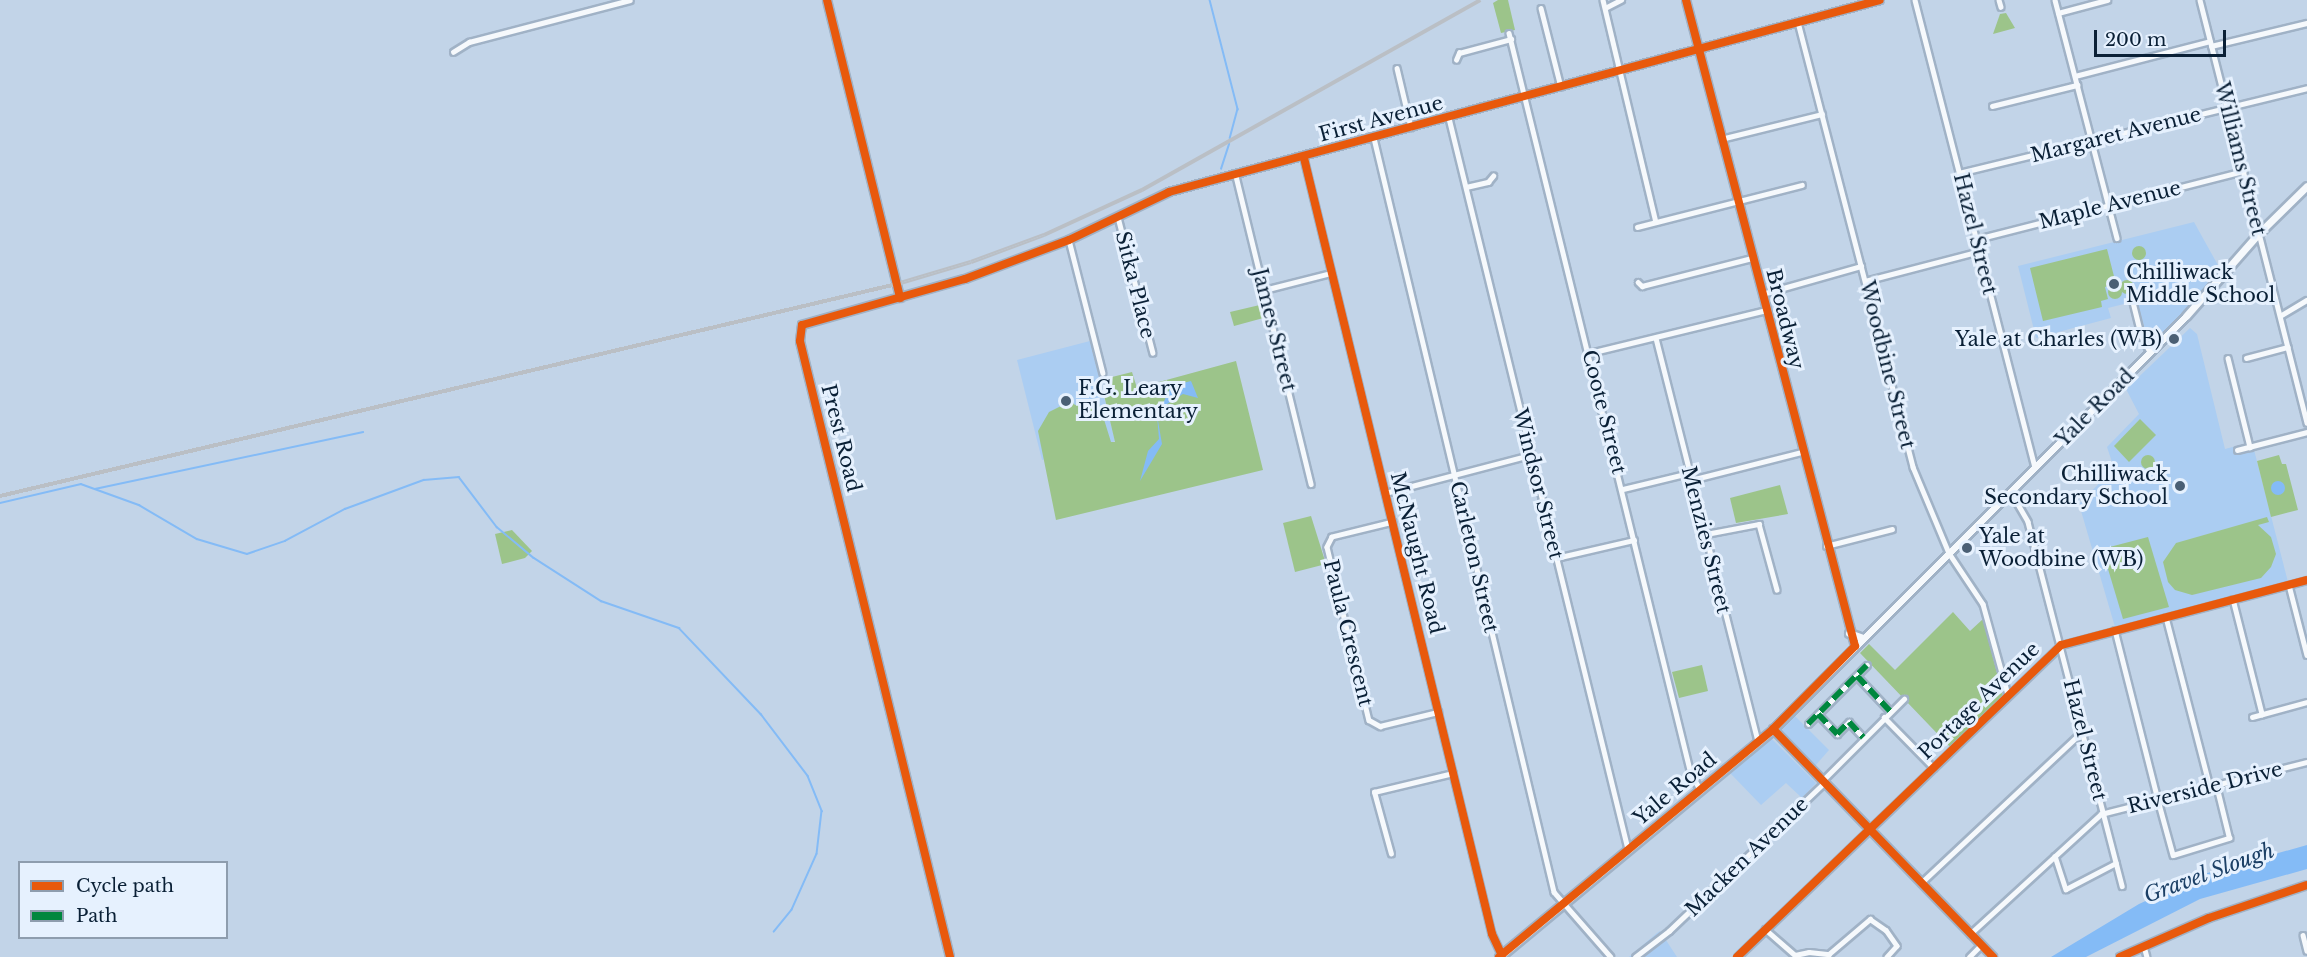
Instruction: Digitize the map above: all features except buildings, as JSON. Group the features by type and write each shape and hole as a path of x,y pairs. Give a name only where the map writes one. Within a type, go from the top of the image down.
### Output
{"main road":[{"name":"Yale Road","path":"1501,956 1773,729 2151,352 2259,233 2307,186"},
{"path":"1849,633 1863,638"}],"street":[{"path":"453,52 469,42 630,0"},
{"path":"827,0 900,298"},
{"path":"1603,0 1656,222"},
{"path":"1605,8 1621,0"},
{"name":"Broadway","path":"1686,0 1826,546 1849,633 1855,646"},
{"name":"First Avenue","path":"900,298 1069,240 1169,192 1304,158 1880,0"},
{"name":"Hazel Street","path":"1915,0 2035,468"},
{"path":"1999,0 2001,7"},
{"path":"2055,0 2117,238"},
{"path":"2058,12 2107,0"},
{"name":"Williams Street","path":"2200,0 2307,423"},
{"path":"1541,8 1561,87"},
{"name":"Woodbine Street","path":"1798,22 1913,467 1949,554 1983,604 2008,695"},
{"path":"2075,76 2307,23"},
{"name":"Coote Street","path":"1509,33 1590,353 1691,774 1700,789"},
{"path":"1456,60 1459,53 1511,39"},
{"path":"1396,68 1411,127"},
{"path":"1992,106 2077,85"},
{"name":"Margaret Avenue","path":"1959,173 2307,88"},
{"path":"1721,139 1822,114"},
{"name":"Windsor Street","path":"1449,118 1628,849"},
{"name":"Carleton Street","path":"1374,138 1554,892 1611,957"},
{"name":"McNaught Road","path":"1304,158 1495,943 1501,956"},
{"name":"Maple Avenue","path":"1977,239 2243,171"},
{"name":"James Street","path":"1236,176 1311,484"},
{"path":"1466,188 1488,182 1493,176"},
{"path":"1636,227 1802,185"},
{"name":"Sitka Place","path":"1118,217 1153,353"},
{"path":"1069,240 1103,373"},
{"path":"1865,281 1980,251"},
{"path":"1638,282 1642,286 1752,258"},
{"path":"1762,294 1861,266"},
{"path":"1264,290 1331,273"},
{"name":"Prest Road","path":"900,298 806,322 799,335 950,957"},
{"path":"2132,298 2141,335 2151,352"},
{"path":"2280,316 2307,300"},
{"path":"1590,353 1766,309"},
{"name":"Menzies Street","path":"1656,338 1758,741"},
{"path":"2246,358 2288,347"},
{"path":"2228,358 2250,447"},
{"path":"2236,450 2307,432"},
{"path":"1691,480 1802,452"},
{"path":"1385,493 1530,455"},
{"path":"1623,489 1689,473"},
{"name":"Hazel Street","path":"2011,492 2028,522 2122,886"},
{"name":"Paula Crescent","path":"1393,522 1332,537 1327,547 1369,720 1380,726 1438,712"},
{"path":"1706,534 1759,524 1777,590"},
{"path":"1826,546 1892,529"},
{"path":"1556,558 1634,540"},
{"name":"Portage Avenue","path":"1737,957 2061,645 2307,580"},
{"path":"2289,585 2307,655"},
{"path":"2233,599 2262,714"},
{"path":"2166,617 2210,787"},
{"path":"2115,630 2173,855 2229,837 2216,785"},
{"path":"1808,724 1867,665"},
{"path":"1857,676 1890,711"},
{"name":"Macken Avenue","path":"1635,957 1669,931 1823,782 1863,737 1904,699"},
{"path":"2252,717 2307,702"},
{"path":"1818,714 1837,734 1849,722 1863,737"},
{"path":"1884,717 1934,768"},
{"path":"1773,729 1993,957"},
{"path":"1921,883 2083,731"},
{"name":"Riverside Drive","path":"1970,934 2104,813 2307,762"},
{"path":"1391,854 1374,792 1454,773"},
{"path":"2055,856 2066,889 2116,862"},
{"path":"2120,957 2208,918 2307,885"},
{"path":"1766,928 1795,955 1809,952 1829,954 1870,919 1892,936 1897,946 1887,957"},
{"path":"2303,934 2307,951"},
{"path":"1969,957 1981,945"},
{"path":"2144,946 2147,957"},
{"path":"1743,950 1749,957"}],"shaded area":[{"name":"Chilliwack Middle School","path":"2194,222 2219,267 2186,312 2151,347 2136,301 2108,308 2111,318 2036,338 2018,266"},
{"name":"Chilliwack Secondary School","path":"2190,328 2197,334 2225,449 2252,442 2288,582 2115,627 2079,504 2114,468 2107,447 2139,414 2126,389"},
{"name":"F.G. Leary Elementary","path":"1090,341 1115,441 1042,460 1017,360"},
{"path":"1794,715 1829,750 1815,766 1781,731"},
{"path":"1771,738 1816,783 1802,798 1786,783 1761,805 1730,773"},
{"path":"1660,931 1677,957 1629,957 1657,933"}],"green space":[{"path":"1498,0 1508,0 1515,30 1501,33 1493,3"},
{"path":"2006,13 2015,28 1993,34 2000,14"},
{"path":"2139,246 2144,248 2146,253 2144,258 2139,260 2134,258 2132,253 2134,248"},
{"path":"2107,249 2116,284 2105,287 2108,299 2101,301 2102,307 2043,321 2030,268"},
{"path":"2124,280 2130,280 2134,287 2130,294 2124,294 2120,290 2120,284"},
{"path":"2115,285 2120,287 2122,292 2120,297 2115,299 2110,297 2108,292 2110,287"},
{"path":"1264,304 1267,317 1234,326 1230,312"},
{"path":"1236,361 1263,470 1056,520 1038,431 1049,412 1071,401 1075,405 1098,400 1111,442 1115,442 1104,395 1111,393 1108,378 1132,372 1137,388"},
{"path":"2140,419 2156,435 2129,462 2114,446"},
{"path":"2145,455 2151,455 2155,462 2151,469 2145,469 2141,465 2141,459"},
{"path":"2279,455 2282,464 2286,464 2298,510 2271,517 2257,461"},
{"path":"1780,485 1788,514 1736,523 1730,498"},
{"path":"1311,516 1326,564 1295,572 1283,523"},
{"path":"2267,517 2269,522 2258,525 2271,537 2276,554 2271,567 2261,578 2192,595 2175,590 2168,582 2163,562 2176,543"},
{"path":"512,530 532,551 525,558 502,564 495,534"},
{"path":"2148,537 2169,607 2123,619 2102,549"},
{"path":"1953,612 1970,631 1983,619 2003,696 1952,749 1860,653 1869,644 1895,670"},
{"path":"1702,665 1708,691 1679,698 1672,672"}],"water":[{"path":"1191,381 1198,398 1183,394 1161,408 1171,386"},
{"path":"1157,415 1162,444 1140,481 1148,451 1159,439"},
{"path":"2278,481 2283,483 2285,488 2283,493 2278,495 2273,493 2271,488 2273,483"},
{"name":"Gravel Slough","path":"2307,845 2307,869 2200,899 2086,957 2051,957 2139,904 2204,874"}],"waterway":[{"path":"1210,0 1238,109 1230,138"},
{"path":"1221,169 1229,144"},
{"path":"95,489 363,432"},
{"path":"0,503 81,484 139,505 197,539 247,554 285,541 345,509 424,480 459,477 497,527 534,558 601,601 679,628 761,714 808,776 822,811 817,854 792,910 774,932"}],"railway":[{"path":"0,496 897,284 971,262 1044,235 1142,190 1480,0"}],"marked path":[{"path":"1808,724 1867,665"},
{"path":"1857,676 1890,711"},
{"path":"1818,714 1837,734 1849,722 1863,737"}],"cycle path":[{"path":"827,0 900,298"},
{"path":"1499,957 1770,732 1855,646 1686,0"},
{"path":"950,957 800,341 802,325 965,279 1069,240 1169,192 1880,0"},
{"path":"1304,158 1492,934 1502,955"},
{"path":"1737,957 2061,645 2307,580"},
{"path":"1773,729 1993,957"},
{"path":"2120,957 2209,918 2307,885"}],"place":[{"name":"Chilliwack Middle School","path":"2114,284"},
{"name":"Yale at Charles (WB)","path":"2174,339"},
{"name":"F.G. Leary Elementary","path":"1066,401"},
{"name":"Chilliwack Secondary School","path":"2180,486"},
{"name":"Yale at Woodbine (WB)","path":"1967,548"}]}
